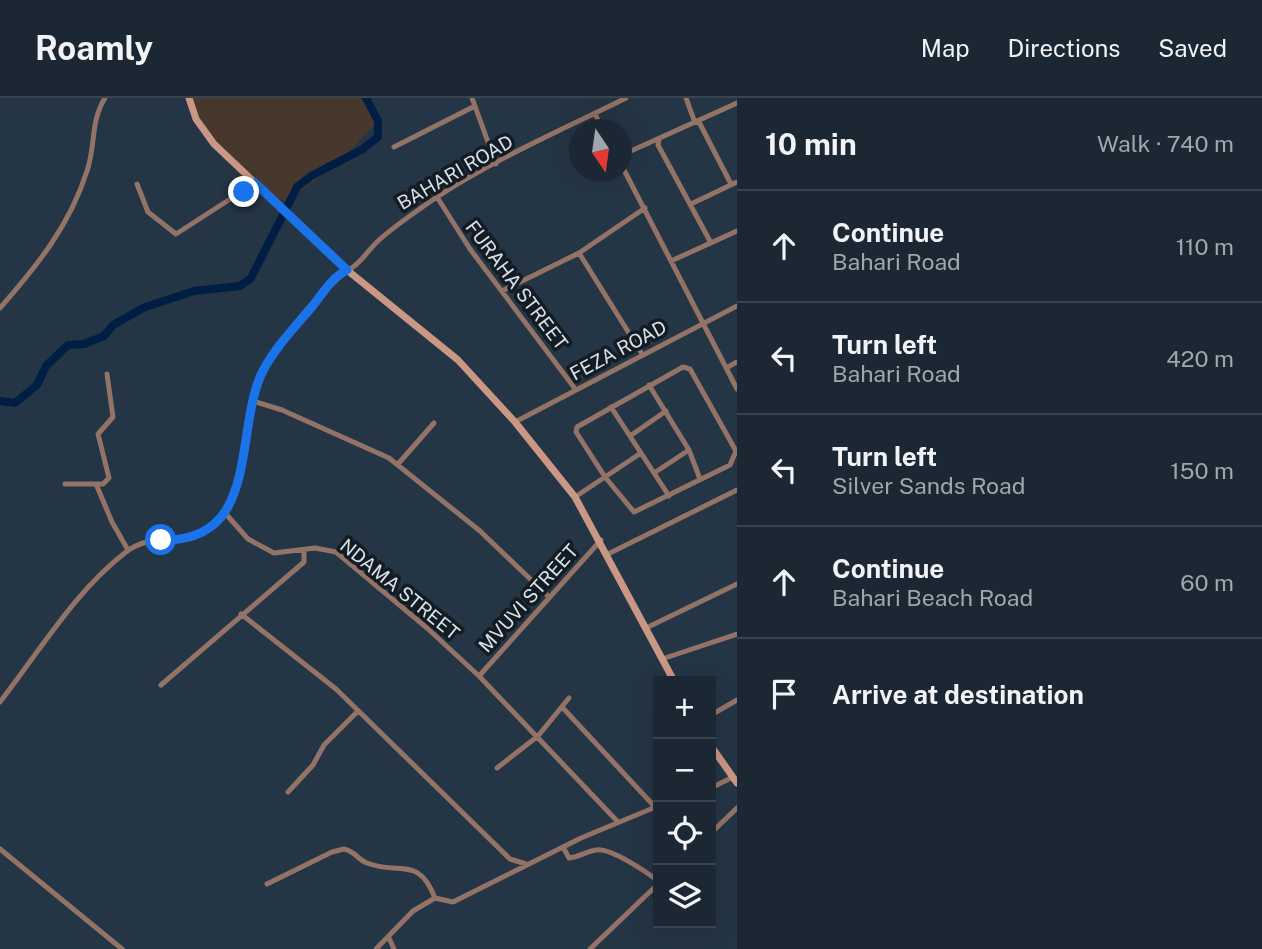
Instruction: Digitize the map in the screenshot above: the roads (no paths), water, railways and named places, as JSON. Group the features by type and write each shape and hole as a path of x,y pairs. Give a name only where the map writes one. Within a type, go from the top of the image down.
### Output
{"street":[{"path":"0,308 63,229 88,170 93,125 106,98"},
{"path":"188,98 197,119 214,144 347,270 458,360 515,422 575,497 601,540 671,676"},
{"path":"472,98 496,164"},
{"name":"BAHARI ROAD","path":"128,550 145,542 179,541 202,534 225,513 237,487 253,401 261,375 320,297 395,226 437,197 496,164 626,98"},
{"path":"686,98 697,122 734,183 691,204"},
{"path":"632,151 737,103"},
{"path":"394,147 475,106"},
{"path":"595,114 598,119"},
{"path":"659,140 658,145 711,243"},
{"path":"630,182 737,389"},
{"path":"137,184 148,212 176,234 255,183"},
{"name":"FURAHA STREET","path":"437,197 456,231 576,390"},
{"path":"502,291 579,253 645,208"},
{"path":"671,261 737,231"},
{"path":"579,253 642,354"},
{"name":"FEZA ROAD","path":"515,422 737,306"},
{"path":"726,368 737,362"},
{"path":"679,368 690,369 736,451 730,465 634,512 605,477 576,430 580,424 649,385 679,368"},
{"path":"65,484 105,483 110,476 98,434 113,417 107,374"},
{"path":"649,385 689,450 700,479"},
{"path":"253,401 282,410 398,464 480,531 550,597"},
{"path":"611,407 669,496"},
{"path":"630,436 666,411"},
{"path":"398,464 434,423"},
{"path":"654,473 689,450"},
{"path":"575,497 641,453"},
{"path":"0,702 79,599 128,550 112,522 96,484"},
{"path":"608,554 737,491"},
{"name":"NDAMA STREET","path":"225,513 260,548 274,553 326,548 337,552 479,676 618,822"},
{"name":"MVUVI STREET","path":"479,676 601,540"},
{"path":"161,685 241,614 301,567 305,559 304,550"},
{"path":"646,628 737,584"},
{"path":"241,614 304,663 358,711 510,859 530,864"},
{"path":"662,659 737,634"},
{"path":"496,768 538,736 569,698"},
{"path":"716,712 737,699"},
{"path":"562,707 653,804"},
{"path":"288,792 313,765 324,745 358,711"},
{"path":"716,753 735,780 716,786"},
{"path":"267,884 344,849 370,864 419,872 428,880 435,898 443,901 461,899 563,847 653,808"},
{"path":"716,829 737,808"},
{"path":"563,847 569,858 597,849 610,853 630,862 653,879"},
{"path":"0,849 122,949"},
{"path":"593,948 653,888"},
{"path":"376,949 389,938 391,931 414,911 435,898"},
{"path":"389,938 394,949"}],"waterway":[{"path":"0,401 15,403 37,385 46,366 68,345 84,344 104,336 113,325 145,307 194,291 240,286 251,278 297,187 311,176 363,149 378,137 378,121 366,98"}]}
